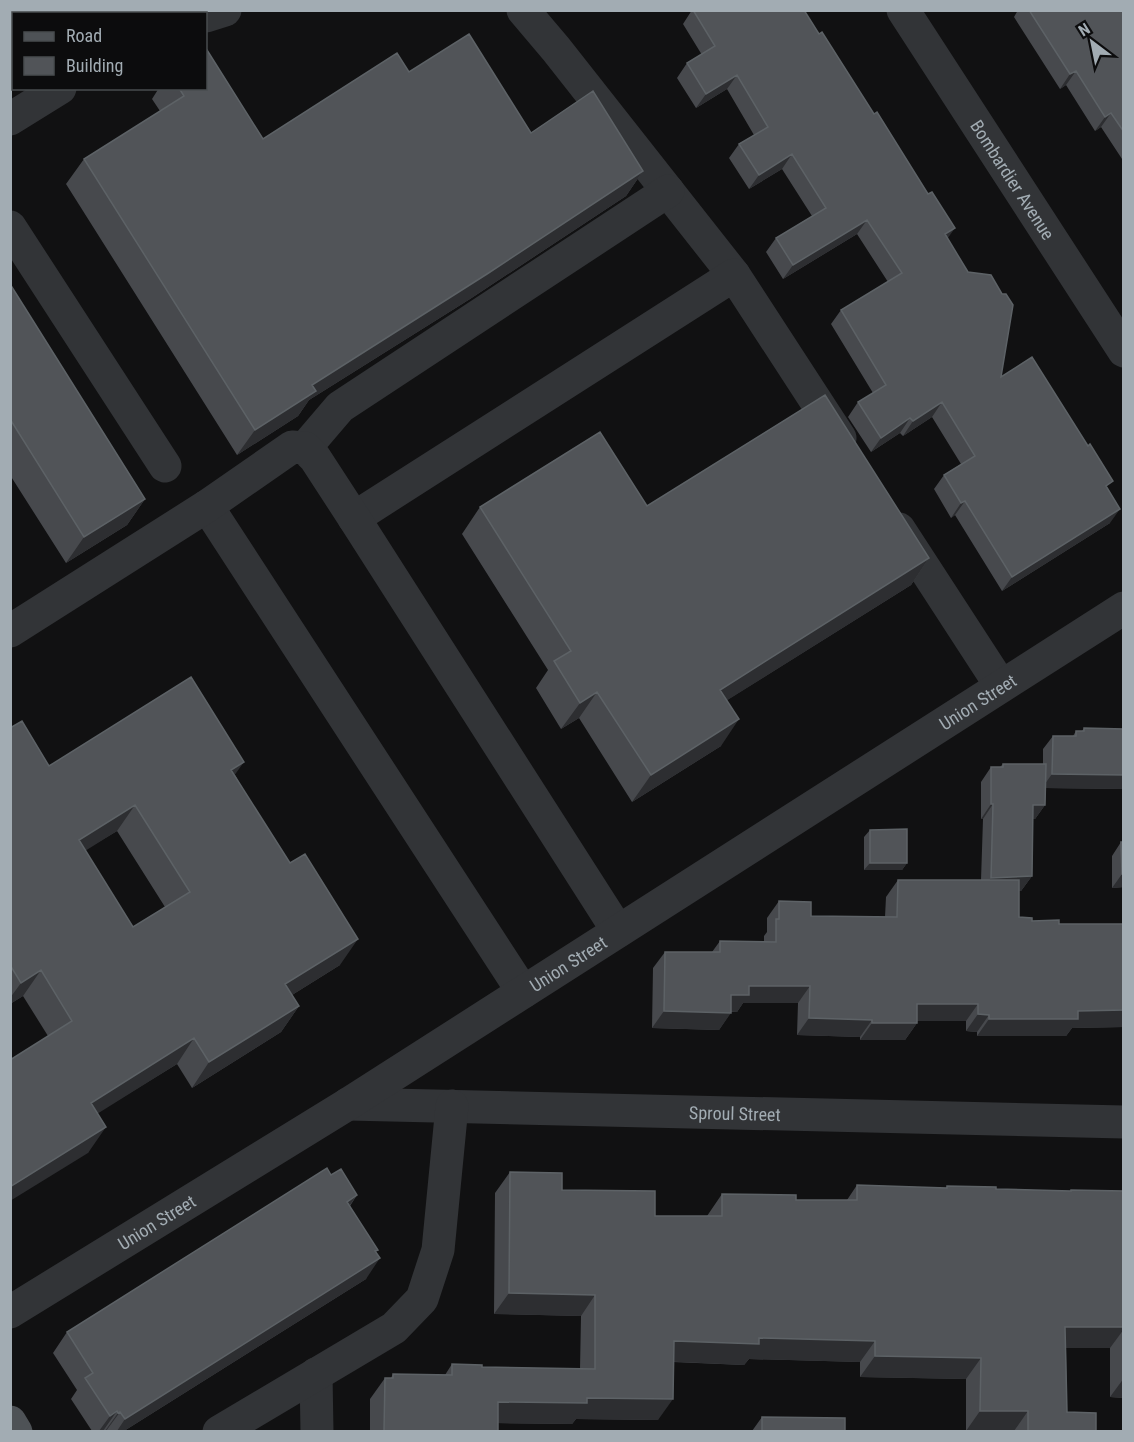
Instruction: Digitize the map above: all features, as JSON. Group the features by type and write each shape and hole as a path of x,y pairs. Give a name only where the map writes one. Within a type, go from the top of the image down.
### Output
{"main road":[{"path":"10,1422 16,1431"}],"street":[{"path":"207,16 225,10"},
{"path":"523,10 734,275 857,465"},
{"name":"Bombardier Avenue","path":"903,10 1124,351"},
{"path":"10,119 57,90"},
{"path":"305,448 340,407 668,191"},
{"path":"10,227 165,466"},
{"path":"354,518 734,275"},
{"path":"10,631 207,506 292,447 305,448 315,458 354,518 618,931"},
{"path":"883,505 1000,686"},
{"path":"207,506 523,992"},
{"name":"Union Street","path":"10,1312 348,1104 1124,608"},
{"name":"Sproul Street","path":"348,1104 1124,1122"},
{"path":"219,1431 394,1328 422,1299 438,1250 452,1106"},
{"path":"316,1374 317,1431"}],"building":[{"path":"693,10 804,10 819,34 822,32 874,114 877,112 928,194 932,192 955,228 945,234 968,272 991,275 1002,294 1006,294 1013,305 1001,377 1032,357 1113,481 1106,486 1120,509 1012,577 965,501 961,503 944,475 975,456 942,402 913,421 910,418 881,438 858,402 886,385 841,310 902,273 867,220 793,265 776,238 826,208 792,154 759,175 739,144 768,127 737,75 706,94 687,63 715,46"},
{"path":"1029,10 1124,10 1124,132 1111,113 1105,117 1076,71 1070,74"},
{"path":"10,28 12,30 12,55 10,56"},
{"path":"469,34 531,133 593,91 643,171 312,385 316,391 255,430 84,159 184,96 180,90 207,90 207,50 263,139 397,53 409,72"},
{"path":"10,284 145,499 84,537 10,419"},
{"path":"825,395 929,558 720,690 739,719 651,775 597,692 580,703 554,661 571,651 480,507 600,432 647,506"},
{"path":"191,677 244,762 231,770 290,863 305,854 358,939 285,984 299,1006 209,1062 194,1038 91,1103 106,1127 10,1187 10,1060 72,1021 41,970 21,983 10,965 10,728 22,721 49,766","holes":["135,805 190,892 133,927 79,840"]},
{"path":"1084,728 1124,729 1124,775 1052,774 1053,736 1076,736 1076,731 1084,731"},
{"path":"1003,764 1046,764 1045,805 1033,805 1032,876 991,878 993,804 991,804 991,767 1003,767"},
{"path":"907,829 907,863 870,863 870,830"},
{"path":"1121,842 1124,842 1124,874 1122,874"},
{"path":"898,880 1019,880 1019,917 1032,918 1032,921 1059,920 1059,924 1124,924 1124,1010 1078,1011 1078,1019 989,1019 989,1015 978,1014 978,1004 917,1004 917,1023 872,1023 872,1020 809,1018 810,986 749,986 749,995 731,995 731,1013 664,1011 665,952 720,952 720,941 776,942 779,901 811,902 811,916 897,917"},
{"path":"327,1168 331,1175 341,1169 357,1195 347,1202 378,1250 375,1251 380,1258 125,1419 117,1411 110,1416 85,1378 93,1373 67,1332"},
{"path":"510,1172 562,1173 562,1190 655,1191 655,1216 722,1216 722,1194 796,1195 796,1200 857,1200 857,1185 1124,1191 1124,1327 1065,1327 1067,1412 1096,1413 1096,1431 1028,1431 1028,1411 980,1411 981,1358 875,1356 875,1341 759,1338 759,1344 674,1341 673,1399 587,1398 587,1403 498,1402 498,1431 384,1431 385,1378 393,1378 393,1374 452,1375 452,1364 482,1365 482,1367 595,1369 595,1295 509,1293"},
{"path":"762,1417 845,1418 845,1431 762,1431"}]}
